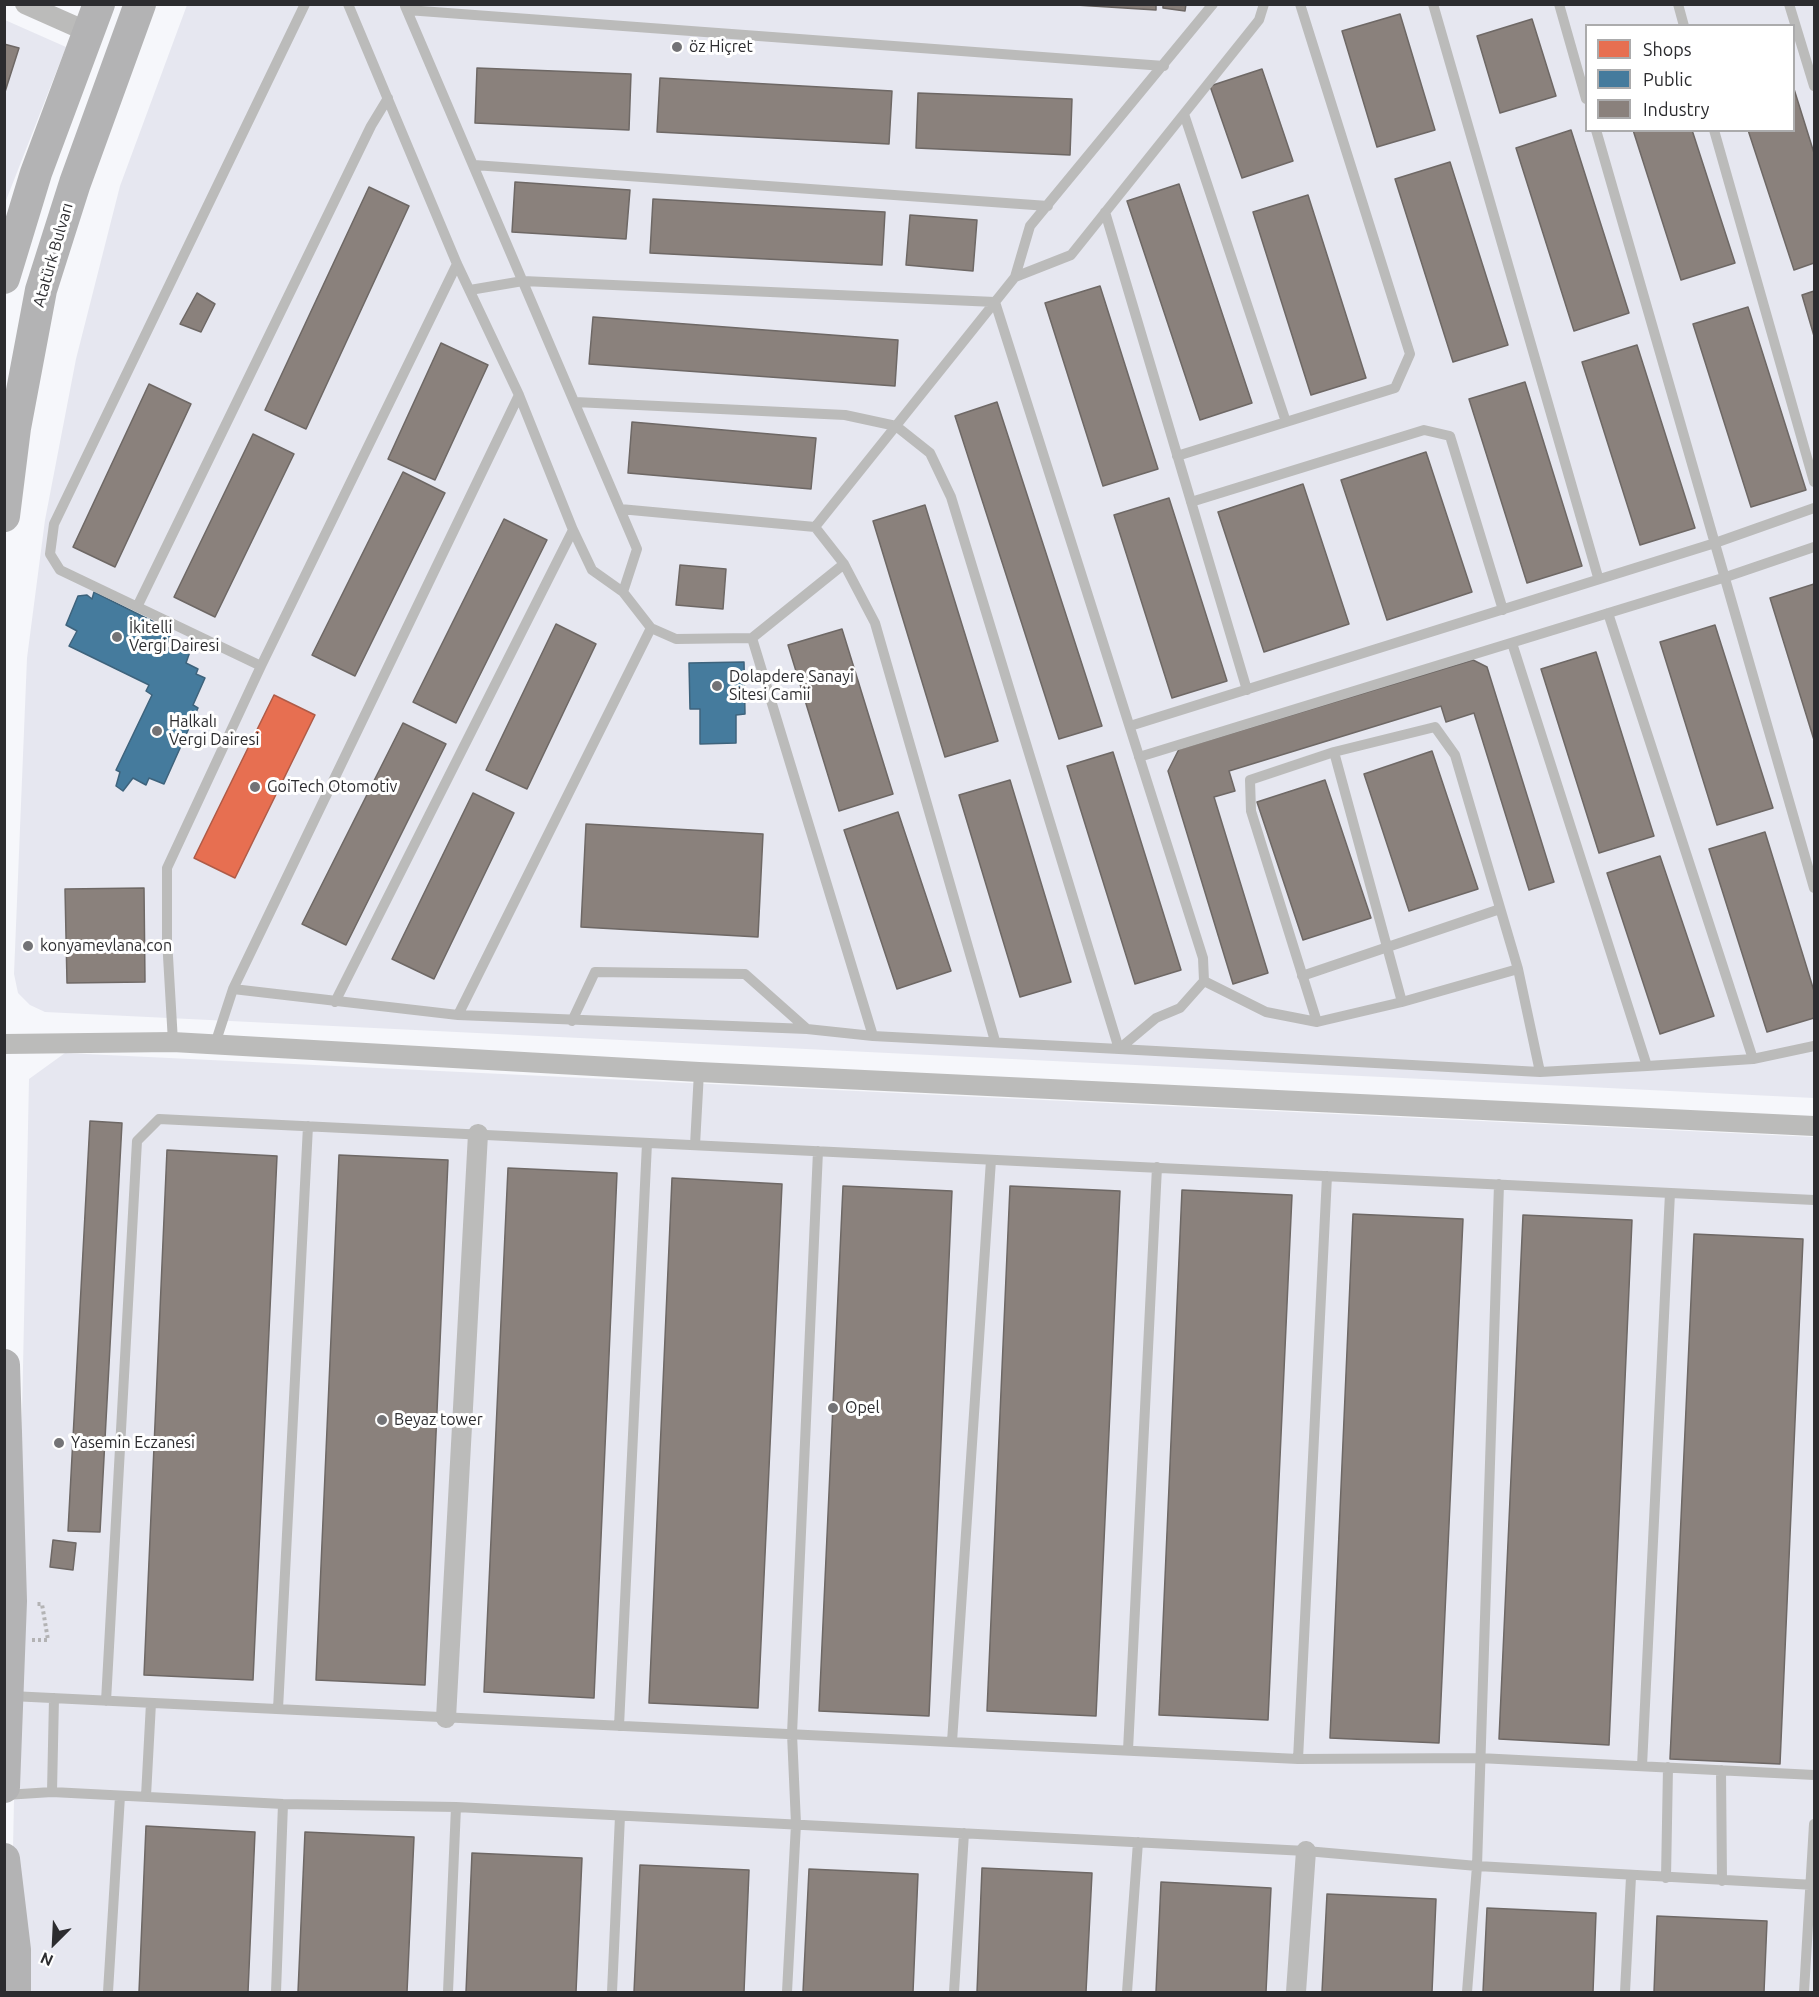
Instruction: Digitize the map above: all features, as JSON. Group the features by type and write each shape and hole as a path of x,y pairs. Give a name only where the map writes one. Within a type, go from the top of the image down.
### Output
{"main road":[{"name":"Atatürk Bulvarı","path":"4,516 15,428 41,290 75,183 140,4"},
{"path":"4,278 17,223 93,18"},
{"path":"4,1365 11,1601 4,1787"},
{"path":"4,1859 15,1950 15,1992"}],"street":[{"path":"25,4 93,18"},
{"path":"4,1044 173,1042 699,1072 1815,1126"},
{"path":"446,1718 478,1134"},
{"path":"1296,1992 1306,1851"}],"lane":[{"path":"261,666 60,570 50,554 54,524 305,4"},
{"path":"348,4 457,264 519,395 573,530 592,570 623,592 651,628 676,639 752,638 844,564"},
{"path":"815,527 1015,277 1030,226 1213,4"},
{"path":"1015,277 1071,255 1259,20 1264,4"},
{"path":"1177,456 1395,388 1410,354 1300,4"},
{"path":"1433,4 1598,577"},
{"path":"1559,4 1585,92"},
{"path":"1678,4 1683,24"},
{"path":"1789,4 1815,86"},
{"path":"623,592 637,549 405,7 1164,66"},
{"path":"137,607 371,126 388,98"},
{"path":"1184,114 1286,422"},
{"path":"1597,132 1815,888"},
{"path":"1715,132 1815,482"},
{"path":"474,165 1048,206"},
{"path":"1105,212 1247,690"},
{"path":"173,1042 167,939 167,868 261,666 457,264"},
{"path":"470,290 523,281 995,302"},
{"path":"995,302 1203,957 1204,981 1180,1008 1156,1018 1119,1049"},
{"path":"215,1044 233,989 519,395"},
{"path":"575,402 845,415 896,426 930,453 951,497 1119,1049"},
{"path":"1191,502 1424,430 1450,436 1503,610"},
{"path":"1130,726 1503,610 1598,577 1715,543 1815,508"},
{"path":"620,509 815,527 844,564 875,623 995,1041"},
{"path":"335,1002 573,530"},
{"path":"1139,757 1726,577 1815,547"},
{"path":"1608,613 1753,1059"},
{"path":"458,1015 651,628"},
{"path":"752,638 873,1036"},
{"path":"1512,643 1647,1066"},
{"path":"1317,1023 1251,811 1250,780 1334,752 1436,727 1455,755 1518,969 1540,1072"},
{"path":"1334,752 1402,1002"},
{"path":"1302,976 1500,909"},
{"path":"1204,981 1266,1012 1317,1023 1518,969"},
{"path":"572,1021 596,972 745,974 807,1029"},
{"path":"233,989 458,1015 807,1029 873,1036 1540,1072 1753,1059 1815,1046"},
{"path":"695,1145 699,1072"},
{"path":"106,1701 137,1141 159,1119 1815,1200"},
{"path":"278,1709 308,1126"},
{"path":"619,1726 647,1143"},
{"path":"787,1992 795,1824 792,1734 818,1151"},
{"path":"952,1742 991,1160"},
{"path":"1128,1750 1157,1167"},
{"path":"1298,1759 1327,1176"},
{"path":"1467,1992 1477,1866 1499,1184"},
{"path":"1642,1766 1670,1192"},
{"path":"8,1696 1298,1759 1479,1758 1815,1774"},
{"path":"52,1792 54,1698"},
{"path":"146,1796 151,1703"},
{"path":"1666,1878 1668,1767"},
{"path":"1721,1770 1722,1881"},
{"path":"4,1795 52,1792 283,1804 456,1807 795,1824 1306,1851 1477,1866 1813,1886"},
{"path":"108,1992 120,1796"},
{"path":"276,1992 283,1804"},
{"path":"448,1992 456,1807"},
{"path":"612,1992 620,1816"},
{"path":"1804,1992 1813,1886 1815,1824"},
{"path":"954,1992 964,1833"},
{"path":"1126,1992 1138,1842"},
{"path":"1625,1992 1631,1876"}],"path":[{"path":"42,1604 48,1640"}],"shaded area":[{"path":"187,5 1814,5 1814,1098 45,1012 30,1005 18,993 14,974 27,658 45,520 76,359 120,186"},
{"path":"5,20 66,47 5,203"},
{"path":"65,1053 1814,1137 1814,1992 10,1992 29,1079"}],"building: Shops":[{"name":"GoiTech Otomotiv","path":"274,695 315,715 235,878 194,858"}],"building: Public":[{"path":"94,592 172,631 166,647 176,651 186,642 192,646 186,663 198,669 196,674 205,678 193,705 198,708 164,784 149,778 146,785 133,778 123,791 116,786 120,772 116,770 152,695 146,691 149,685 69,646 77,631 66,625 78,596 87,595 92,599"},
{"name":"Dolapdere Sanayi Sitesi Camii","path":"744,662 745,714 736,715 736,743 700,744 700,709 690,709 689,663"}],"building: Industry":[{"path":"1060,4 1156,4 1156,10"},
{"path":"1163,4 1186,4 1185,11 1163,8"},
{"path":"1400,14 1435,130 1377,147 1342,31"},
{"path":"1532,19 1556,96 1500,113 1477,36"},
{"path":"4,44 19,48 4,95"},
{"path":"477,68 631,74 629,130 475,123"},
{"path":"1262,69 1293,161 1242,178 1210,86"},
{"path":"660,78 892,91 889,144 657,132"},
{"path":"1795,92 1814,153 1814,263 1794,270 1749,132 1795,132"},
{"path":"918,93 1072,99 1070,155 916,148"},
{"path":"1571,130 1629,313 1574,331 1516,148"},
{"path":"1634,132 1693,132 1735,263 1681,280"},
{"path":"1450,162 1508,345 1453,362 1395,179"},
{"path":"515,182 630,190 626,239 512,232"},
{"path":"1179,184 1252,403 1200,420 1127,201"},
{"path":"369,187 409,206 306,429 265,410"},
{"path":"1308,195 1366,378 1311,395 1253,212"},
{"path":"653,199 885,212 882,265 650,253"},
{"path":"910,215 977,220 973,271 906,265"},
{"path":"1100,286 1158,469 1103,486 1045,303"},
{"path":"1814,291 1814,336 1802,295"},
{"path":"197,293 215,304 201,332 180,324"},
{"path":"1748,307 1806,490 1751,507 1693,324"},
{"path":"593,317 898,340 895,386 589,364"},
{"path":"441,343 488,365 435,480 388,459"},
{"path":"1637,345 1695,528 1640,545 1582,362"},
{"path":"1525,382 1582,566 1527,583 1469,399"},
{"path":"149,384 191,404 115,567 73,547"},
{"path":"997,402 1102,726 1059,739 955,416"},
{"path":"632,422 816,438 811,489 628,473"},
{"path":"253,434 294,454 215,617 174,597"},
{"path":"1426,452 1472,592 1387,620 1341,480"},
{"path":"403,472 445,493 355,676 312,655"},
{"path":"1303,484 1349,624 1264,652 1218,512"},
{"path":"1169,498 1227,681 1172,698 1114,515"},
{"path":"925,505 998,741 945,757 873,521"},
{"path":"504,519 547,540 456,723 413,702"},
{"path":"680,565 726,569 723,609 676,605"},
{"path":"1814,584 1814,740 1770,598"},
{"path":"556,624 596,644 527,789 486,770"},
{"path":"1715,625 1773,808 1717,825 1660,642"},
{"path":"842,629 893,794 839,811 788,645"},
{"path":"1596,652 1654,836 1599,853 1541,669"},
{"path":"1473,660 1487,667 1554,882 1529,890 1474,713 1446,722 1441,706 1229,771 1235,791 1214,797 1268,973 1233,984 1168,771 1179,749"},
{"path":"403,723 446,744 346,945 302,924"},
{"path":"1432,751 1478,889 1409,911 1364,774"},
{"path":"1113,752 1181,970 1135,984 1067,766"},
{"path":"1010,780 1071,982 1020,997 959,795"},
{"path":"1325,780 1371,918 1303,940 1257,802"},
{"path":"473,793 514,813 434,979 392,959"},
{"path":"898,812 951,971 897,989 844,830"},
{"path":"586,824 763,834 758,937 581,927"},
{"path":"1765,832 1814,991 1814,1018 1767,1032 1709,849"},
{"path":"1660,856 1714,1016 1660,1034 1607,873"},
{"path":"144,888 145,982 67,983 65,889"},
{"path":"90,1121 122,1123 100,1532 68,1531"},
{"path":"167,1150 277,1156 253,1680 144,1675"},
{"name":"Beyaz tower","path":"339,1155 448,1160 425,1685 316,1680"},
{"path":"508,1168 617,1173 594,1698 484,1692"},
{"path":"672,1178 782,1184 758,1708 649,1703"},
{"path":"843,1186 952,1191 929,1716 819,1711"},
{"path":"1010,1186 1120,1191 1096,1716 987,1711"},
{"path":"1182,1190 1292,1195 1268,1720 1159,1715"},
{"path":"1353,1214 1463,1219 1439,1743 1330,1738"},
{"path":"1523,1215 1632,1220 1609,1745 1499,1739"},
{"path":"1694,1234 1803,1239 1780,1764 1670,1759"},
{"path":"53,1540 76,1543 73,1570 50,1567"},
{"path":"146,1826 255,1832 248,1992 139,1992"},
{"path":"305,1832 414,1837 407,1992 298,1992"},
{"path":"472,1853 582,1858 576,1992 466,1992"},
{"path":"640,1865 749,1870 744,1992 634,1992"},
{"path":"982,1868 1092,1873 1086,1992 977,1992"},
{"path":"809,1869 918,1874 913,1992 803,1992"},
{"path":"1161,1882 1271,1888 1266,1992 1156,1992"},
{"path":"1327,1894 1436,1899 1432,1992 1322,1992"},
{"path":"1487,1908 1596,1913 1593,1992 1483,1992"},
{"path":"1657,1916 1767,1921 1764,1992 1654,1992"}],"place":[{"name":"öz Hiçret","path":"677,47"},
{"name":"İkitelli Vergi Dairesi","path":"117,637"},
{"name":"Dolapdere Sanayi Sitesi Camii","path":"717,686"},
{"name":"Halkalı Vergi Dairesi","path":"157,731"},
{"name":"GoiTech Otomotiv","path":"255,787"},
{"name":"konyamevlana.con","path":"28,946"},
{"name":"Opel","path":"833,1408"},
{"name":"Beyaz tower","path":"382,1420"},
{"name":"Yasemin Eczanesi","path":"59,1443"}]}
